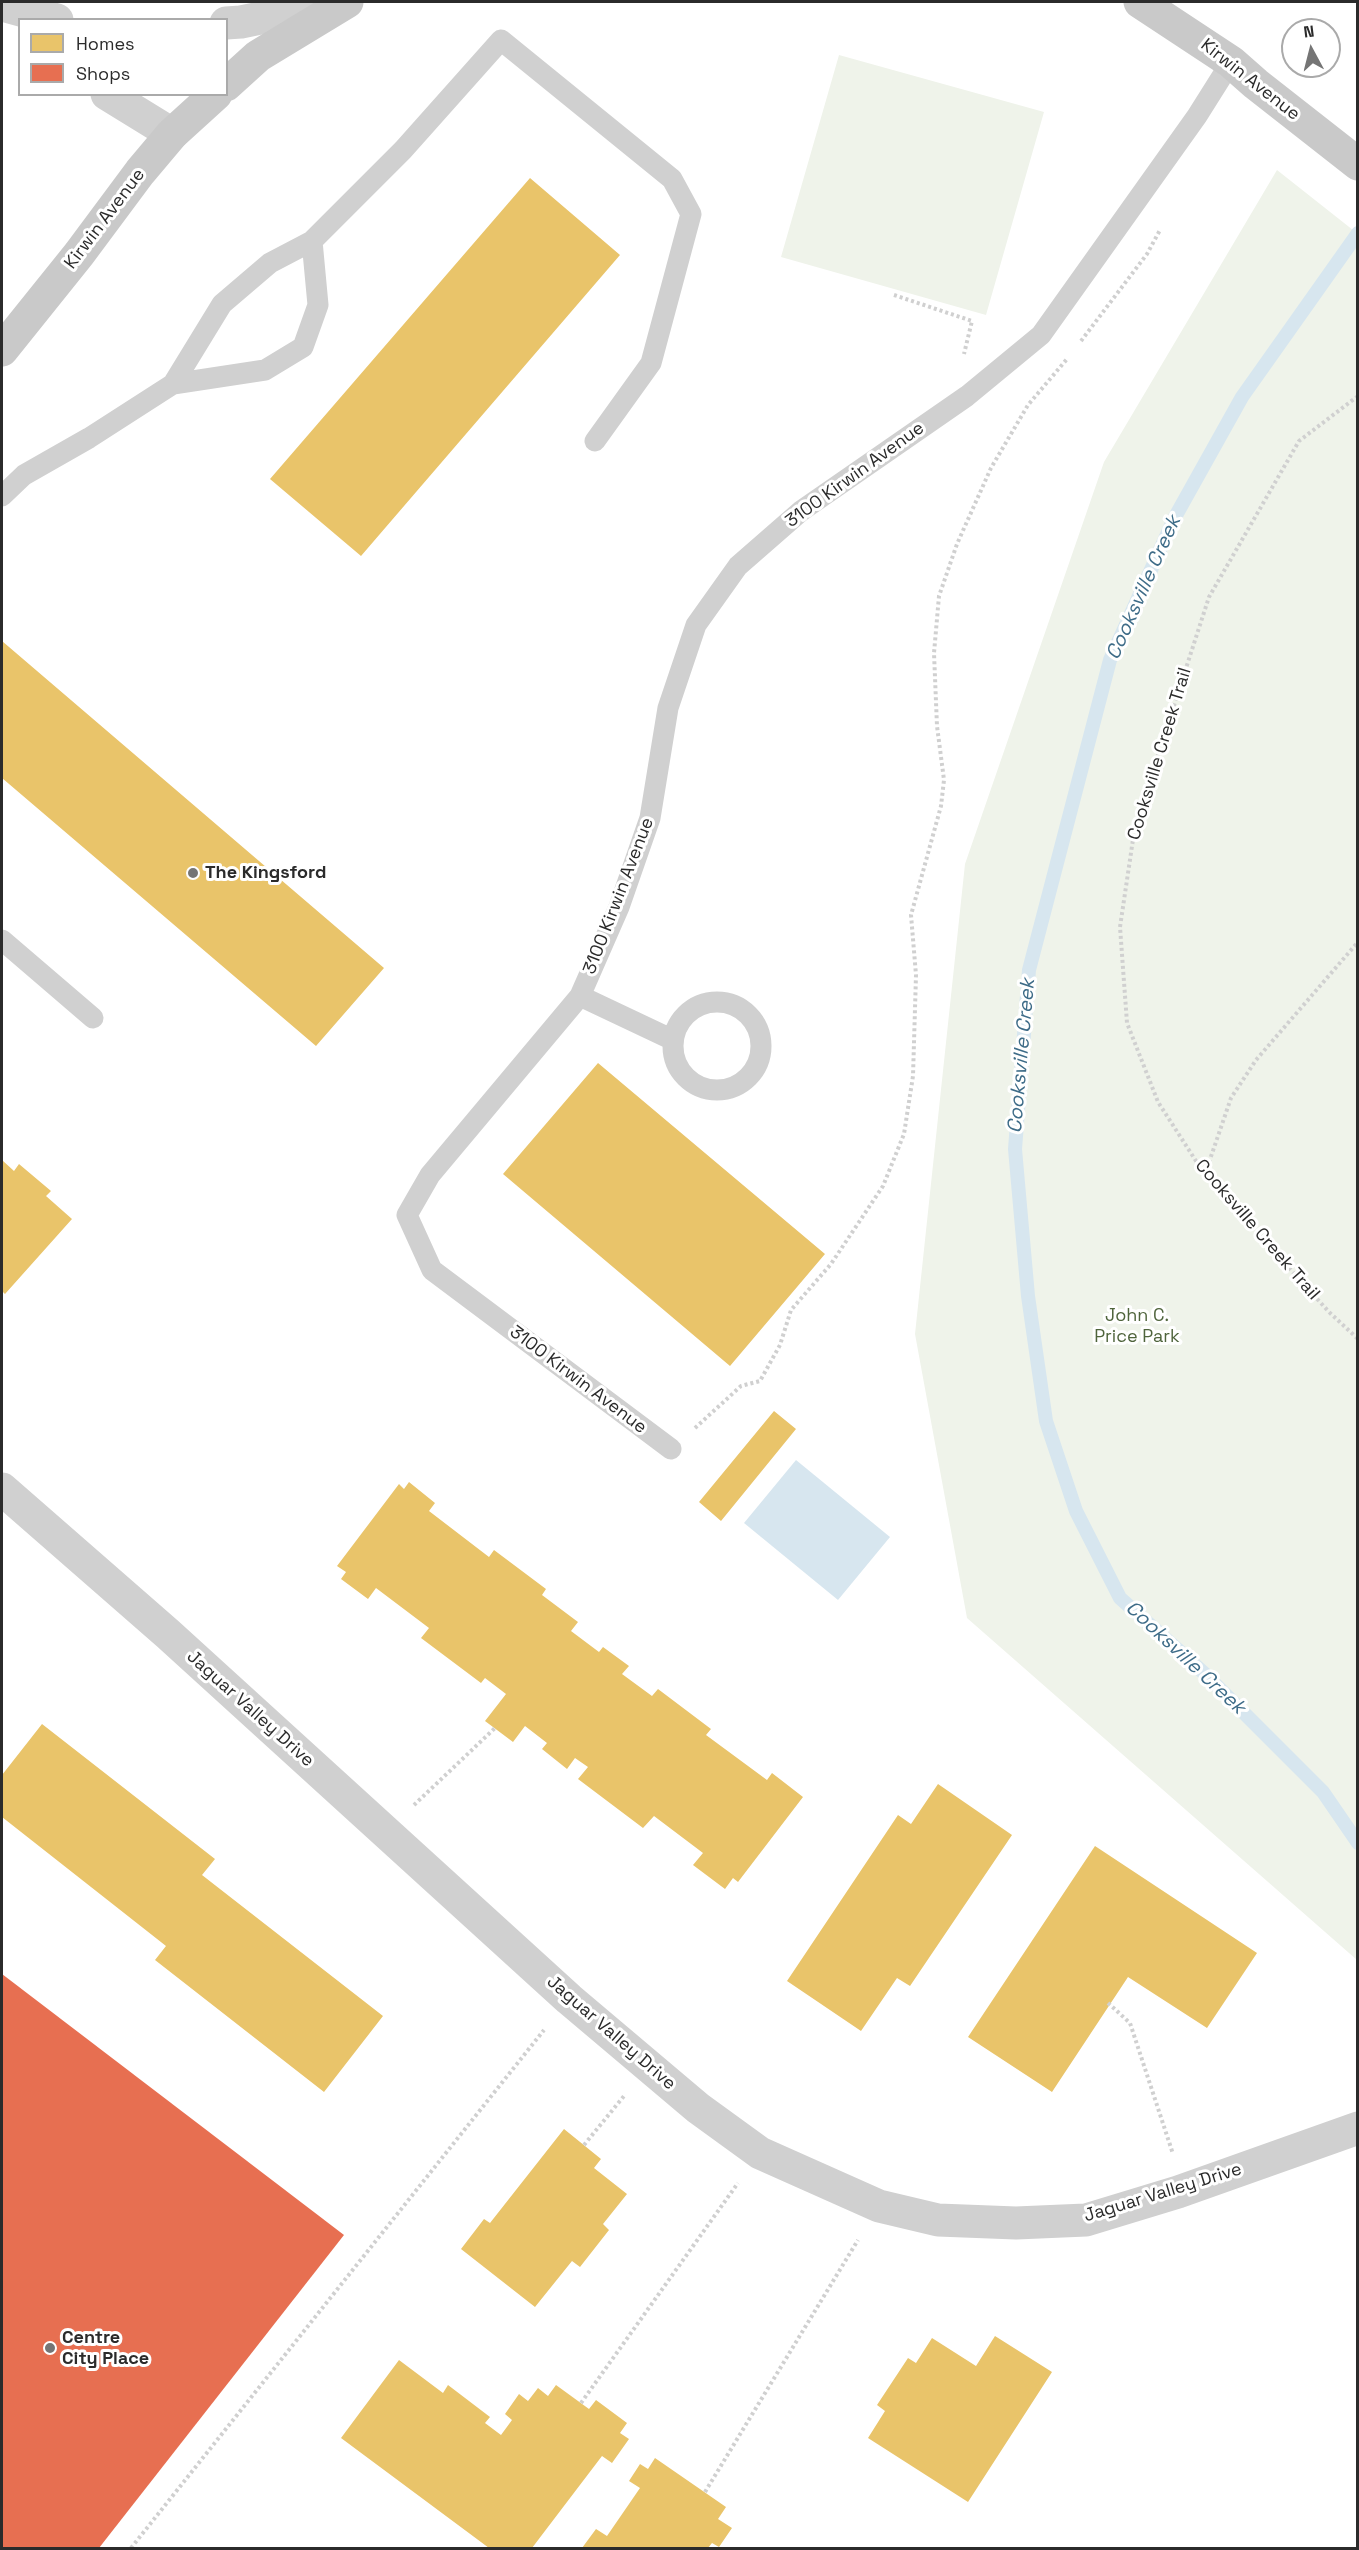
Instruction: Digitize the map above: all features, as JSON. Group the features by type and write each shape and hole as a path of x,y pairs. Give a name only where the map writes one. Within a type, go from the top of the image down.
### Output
{"street":[{"path":"228,22 241,22 337,2"},
{"path":"228,83 258,56 347,2"},
{"name":"Kirwin Avenue","path":"1140,2 1231,62 1351,159"},
{"path":"2,5 50,18"},
{"path":"2,18 18,30"},
{"path":"109,96 172,134"},
{"name":"Kirwin Avenue","path":"2,350 79,255 140,172 172,134 214,96"},
{"name":"Jaguar Valley Drive","path":"2,1489 168,1634 569,1999 698,2108 760,2153 879,2206 938,2220 1016,2223 1086,2220 1184,2189 1358,2128"}],"lane":[{"path":"173,384 222,304 270,262 312,241 403,150 501,40 672,179 691,214 651,363 595,441"},
{"name":"3100 Kirwin Avenue","path":"671,1449 432,1270 407,1215 430,1175 580,996 619,907 650,818 668,708 696,625 738,566 801,511 980,386 1041,335 1197,116 1231,62"},
{"path":"2,496 24,475 89,438 173,384 265,370 303,346 318,305 312,241"},
{"path":"2,940 93,1018"},
{"path":"580,996 673,1040"},
{"path":"712,1002 727,1002 740,1008 752,1018 759,1030 762,1045 760,1060 753,1073 742,1083 729,1089 715,1090 701,1087 688,1079 679,1068 674,1055 673,1040 682,1020 698,1006 712,1002"}],"path":[{"path":"1076,348 1147,254 1161,227"},
{"path":"894,295 972,321 962,365 980,386"},
{"path":"671,1449 741,1386 760,1381 780,1345 791,1310 831,1264 883,1186 904,1134 913,1076 916,975 911,915 941,806 944,780 937,726 934,653 939,596 957,544 991,468 1028,405 1069,357"},
{"name":"Cooksville Creek Trail","path":"1358,396 1299,441 1209,597 1135,826 1120,927 1127,1023 1158,1102 1205,1175 1329,1312 1358,1339"},
{"path":"1205,1175 1231,1098 1256,1060 1358,942"},
{"path":"385,1832 495,1728"},
{"path":"131,2548 569,1999"},
{"path":"1108,2003 1130,2023 1184,2189"},
{"path":"584,2145 627,2092 646,2063"},
{"path":"581,2403 760,2153"},
{"path":"705,2492 879,2206"}],"green space":[{"path":"839,55 1044,112 986,315 781,257"},
{"name":"John C. Price Park","path":"1277,170 1358,234 1357,1960 967,1618 915,1334 965,864 1104,462"}],"shaded area":[{"path":"796,1460 890,1537 838,1600 744,1523"}],"building: Homes":[{"path":"530,178 620,255 361,556 270,479"},
{"name":"The Kingsford","path":"2,641 384,968 316,1046 2,778"},
{"path":"598,1063 825,1254 730,1366 503,1174"},
{"path":"2,1160 14,1171 19,1164 51,1191 46,1196 72,1219 5,1294 2,1291"},
{"path":"774,1411 796,1429 721,1521 699,1502"},
{"path":"409,1482 435,1503 429,1511 489,1557 494,1550 546,1589 542,1595 578,1622 571,1631 599,1652 603,1647 629,1666 622,1674 652,1696 658,1689 711,1729 706,1735 767,1780 772,1773 803,1797 738,1882 733,1878 725,1889 693,1865 703,1853 654,1816 643,1828 578,1779 588,1767 575,1758 567,1769 542,1749 547,1743 525,1726 513,1742 485,1721 506,1694 485,1678 481,1683 421,1638 429,1628 376,1588 368,1599 341,1579 346,1572 337,1566 399,1484 404,1489"},
{"path":"42,1724 215,1859 202,1875 383,2016 324,2092 155,1960 166,1946 2,1817 2,1775"},
{"path":"938,1784 1012,1835 910,1986 897,1978 861,2031 787,1981 898,1815 911,1824"},
{"path":"1095,1846 1257,1953 1207,2028 1128,1977 1052,2092 968,2037"},
{"path":"564,2129 601,2159 594,2168 627,2194 603,2224 609,2230 580,2267 572,2261 535,2307 461,2249 484,2219 490,2223"},
{"path":"995,2336 1052,2372 968,2502 868,2438 885,2411 877,2405 908,2358 916,2363 932,2338 976,2366"},
{"path":"399,2360 443,2393 448,2385 490,2417 485,2423 501,2435 512,2420 505,2414 519,2394 528,2401 538,2388 548,2396 556,2385 589,2409 596,2400 627,2423 620,2433 629,2439 612,2463 602,2456 532,2548 489,2548 341,2438"},
{"path":"655,2458 726,2507 718,2519 732,2528 719,2547 712,2543 708,2548 582,2548 596,2529 607,2536 640,2488 629,2481 640,2464 648,2469"}],"building: Shops":[{"path":"2,1974 344,2235 99,2548 2,2548"}],"waterway":[{"name":"Cooksville Creek","path":"1358,233 1242,397 1175,517 1110,660 1029,970 1015,1149 1028,1296 1046,1421 1076,1511 1120,1598 1205,1674 1323,1792 1358,1843"}],"place":[{"name":"The Kingsford","path":"193,873"},
{"name":"Centre City Place","path":"50,2348"}]}
